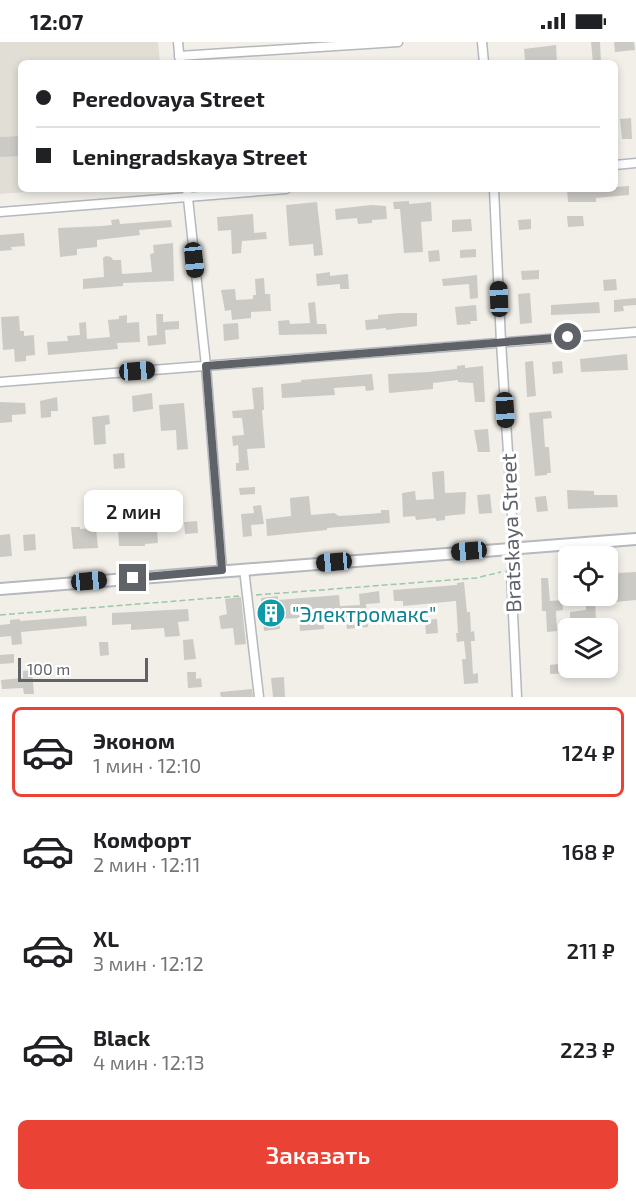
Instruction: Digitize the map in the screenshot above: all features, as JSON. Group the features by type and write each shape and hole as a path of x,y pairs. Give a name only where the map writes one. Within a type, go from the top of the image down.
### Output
{"street":[{"path":"178,42 180,59 398,42"},
{"path":"482,42 484,60"},
{"path":"618,165 636,163"},
{"path":"0,212 212,192"},
{"name":"Bratskaya Street","path":"494,192 514,548 511,572 517,697"},
{"path":"187,193 206,366 222,570"},
{"path":"0,382 636,332"},
{"path":"0,589 636,539"},
{"path":"244,569 260,697"}],"shaded area":[{"path":"0,42 158,42 160,60 18,60 18,192 26,192 0,194"}],"building":[{"path":"591,42 600,42 601,60 593,60"},
{"path":"614,42 634,42 635,50 615,52"},
{"path":"556,45 557,60 525,60 524,49"},
{"path":"631,118 632,139 622,139 620,119"},
{"path":"18,136 18,156 0,157 0,137"},
{"path":"629,186 629,195 596,198 596,202 568,202 567,192 618,192 618,187"},
{"path":"409,201 409,204 431,202 432,221 421,222 423,252 404,253 400,209 394,209 393,202"},
{"path":"317,202 323,255 314,256 313,244 289,246 286,205"},
{"path":"371,205 386,206 387,219 358,224 357,218 336,220 335,209"},
{"path":"253,214 254,233 266,232 267,239 242,241 241,253 232,254 231,230 218,231 217,217"},
{"path":"567,216 583,216 584,226 568,227"},
{"path":"119,219 120,224 171,220 172,227 139,230 140,235 97,240 97,247 77,249 77,255 60,257 58,228 112,225 111,220"},
{"path":"471,219 472,231 452,232 452,220"},
{"path":"531,219 531,229 519,230 518,220"},
{"path":"24,233 25,246 0,251 0,235"},
{"path":"173,243 174,281 123,283 123,286 83,289 83,279 104,277 103,258 106,256 113,260 121,260 122,274 152,272 150,254 154,253 153,245"},
{"path":"476,249 476,257 460,258 460,250"},
{"path":"439,250 440,261 429,262 428,251"},
{"path":"539,270 539,279 522,280 521,271"},
{"path":"330,272 330,276 348,274 349,289 340,289 340,284 317,286 316,274"},
{"path":"477,275 478,298 470,299 469,284 443,286 442,279"},
{"path":"264,278 265,294 270,294 271,311 251,312 251,318 232,320 231,310 225,311 221,290 235,289 236,300 253,299 253,295 256,295 255,279"},
{"path":"616,279 617,290 604,291 603,280"},
{"path":"530,293 532,323 520,324 518,294"},
{"path":"636,298 636,305 623,306 624,311 614,312 614,300"},
{"path":"315,302 317,324 326,324 327,334 279,335 278,321 289,320 290,324 310,323 308,303"},
{"path":"599,302 600,313 551,315 551,305"},
{"path":"476,305 477,321 457,325 455,307"},
{"path":"417,313 417,326 366,330 365,320 378,319 378,315"},
{"path":"156,314 163,314 163,322 179,321 179,329 165,330 166,344 148,346 147,336 157,335"},
{"path":"127,315 127,323 139,322 140,342 117,343 118,349 48,355 47,342 68,341 67,336 80,335 79,323 86,322 87,339 110,337 108,320 119,319 119,316"},
{"path":"19,316 20,331 24,331 24,336 34,335 35,355 26,356 26,361 15,362 14,349 3,350 1,317"},
{"path":"238,323 239,339 224,341 223,324"},
{"path":"627,354 628,370 581,372 580,359"},
{"path":"533,361 536,396 527,397 525,362"},
{"path":"562,361 563,373 553,374 552,362"},
{"path":"465,365 465,368 483,366 485,402 475,402 473,383 458,382 458,380 433,383 433,389 389,393 388,374 457,369 457,366"},
{"path":"372,374 374,390 366,391 365,386 334,388 335,395 282,398 281,384"},
{"path":"263,387 265,448 247,449 249,470 236,471 236,463 239,463 238,445 233,446 232,436 244,435 242,418 233,418 232,411 254,409 252,388"},
{"path":"152,393 153,409 133,412 132,396"},
{"path":"57,397 58,411 51,411 51,417 41,418 40,401"},
{"path":"0,402 25,403 26,414 12,415 12,422 0,423"},
{"path":"184,403 188,449 177,450 176,430 161,431 159,405"},
{"path":"551,411 552,418 543,419 545,447 549,447 551,473 535,476 529,413"},
{"path":"109,415 110,424 105,425 106,444 94,445 92,417"},
{"path":"488,429 490,452 478,452 474,430"},
{"path":"124,453 125,468 114,469 113,454"},
{"path":"444,471 445,493 466,492 465,514 445,516 445,520 436,521 436,518 416,520 415,516 403,517 402,493 415,491 416,500 434,499 432,472"},
{"path":"255,487 255,494 240,495 239,488"},
{"path":"567,490 594,491 594,495 617,495 618,507 568,509"},
{"path":"490,494 492,513 479,514 477,495"},
{"path":"309,496 311,515 334,513 339,516 355,515 381,513 381,510 389,510 390,523 267,536 266,519 291,516 290,498"},
{"path":"546,496 548,511 537,512 535,497"},
{"path":"261,505 264,524 251,525 252,536 243,537 241,514 254,513 253,506"},
{"path":"110,512 111,519 128,518 129,525 148,524 148,520 156,519 158,543 145,544 145,546 119,546 118,528 100,529 99,513"},
{"path":"197,521 198,533 185,534 184,522"},
{"path":"71,527 96,528 98,548 73,549"},
{"path":"10,534 12,556 0,557 0,535"},
{"path":"35,534 36,550 24,551 23,535"},
{"path":"636,572 636,600 618,602 618,573"},
{"path":"541,578 548,578 550,601 558,600 558,606 563,606 563,610 556,611 557,631 547,632 546,611 542,611"},
{"path":"464,582 467,612 470,612 471,632 474,631 475,641 471,641 473,674 478,673 478,683 464,684 462,659 466,659 464,641 457,642 456,601 403,606 403,601 394,601 393,590 457,585 457,583"},
{"path":"379,591 380,603 366,604 368,627 347,629 346,619 323,621 324,629 300,631 299,618 279,619 280,629 264,631 261,598 278,596 278,600 339,595 340,606 360,605 359,594"},
{"path":"241,597 246,644 235,645 233,628 221,629 219,616 227,614 225,599"},
{"path":"586,606 595,606 596,618 570,618 570,612 586,610"},
{"path":"188,609 189,621 178,622 180,636 165,637 164,628 131,630 131,624 112,625 112,613"},
{"path":"86,616 87,626 21,632 22,644 12,645 11,636 0,637 0,625 10,624 10,620"},
{"path":"437,619 438,633 426,634 425,620"},
{"path":"193,639 196,659 184,660 183,640"},
{"path":"99,642 108,642 109,655 100,656"},
{"path":"14,654 14,663 0,664 0,655"},
{"path":"558,664 558,674 550,674 550,665"},
{"path":"32,670 34,694 24,694 23,688 2,689 1,680 23,678 23,671"},
{"path":"187,672 196,672 196,679 201,678 202,687 188,688"},
{"path":"284,677 285,697 273,697 271,678"},
{"path":"252,689 253,697 221,697 220,692"}],"place":[{"name":"\"Электромакс\"","path":"271,613"}],"route":[{"path":"133,578 222,570 206,366 568,337"}]}
